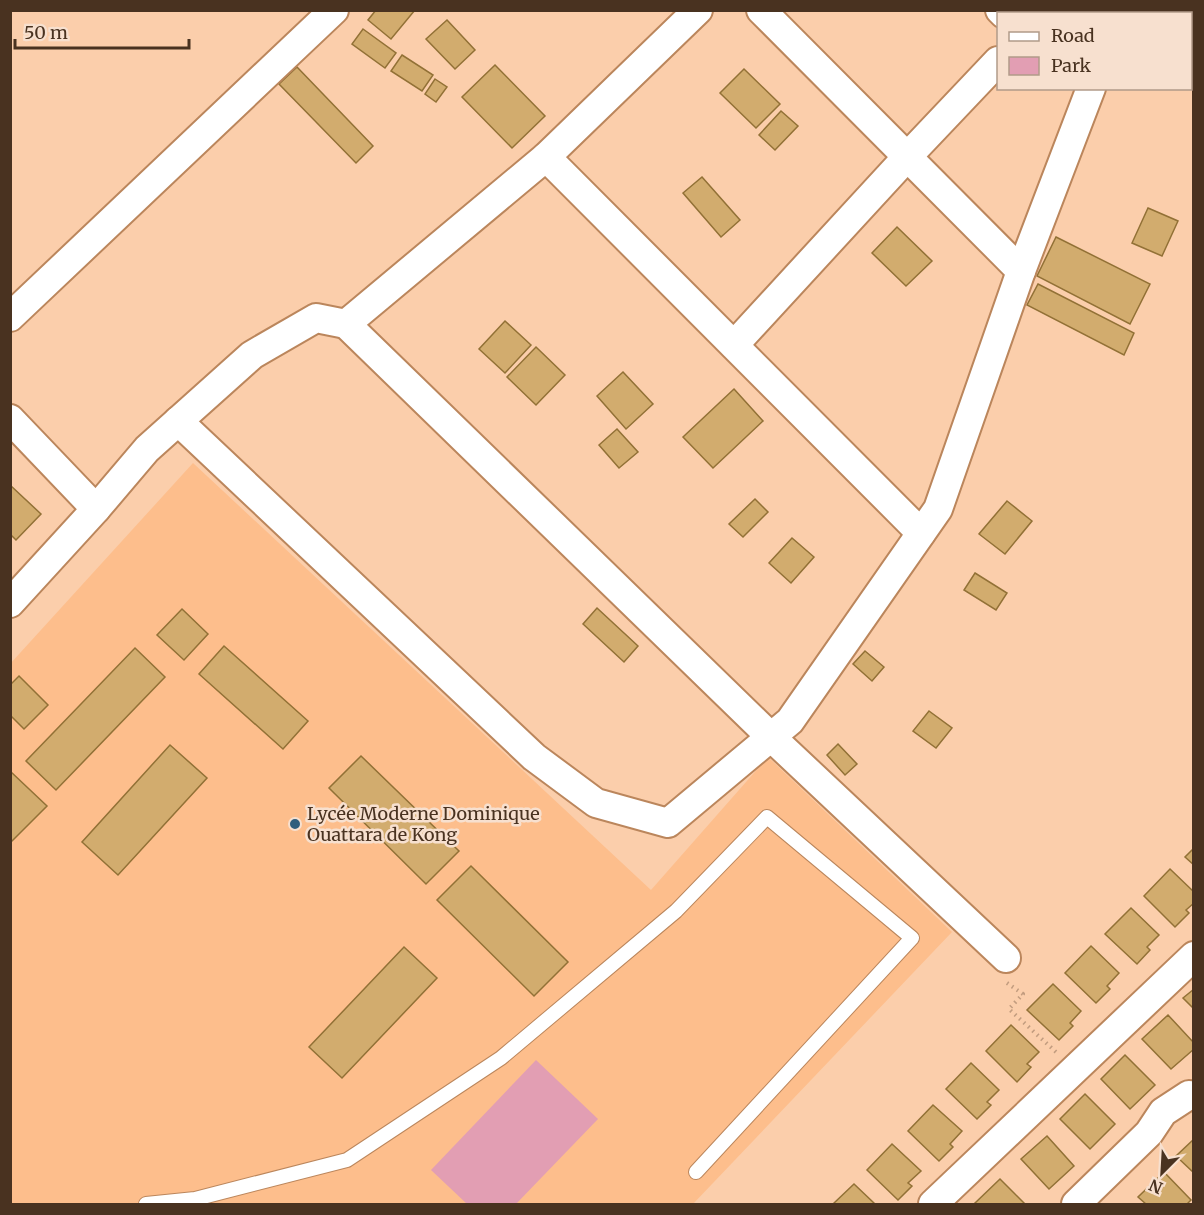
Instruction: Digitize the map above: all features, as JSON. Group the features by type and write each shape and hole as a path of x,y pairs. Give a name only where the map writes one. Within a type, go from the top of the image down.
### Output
{"street":[{"path":"10,317 334,10"},
{"path":"346,324 546,157 698,10"},
{"path":"761,10 1021,271"},
{"path":"734,345 997,63"},
{"path":"178,421 534,757 596,803 668,823 790,721 938,509 1021,271 1088,90"},
{"path":"546,157 921,533"},
{"path":"10,603 147,449 252,355 316,318 346,324 771,737 1006,958"},
{"path":"10,420 96,509"},
{"path":"933,1204 1194,956"},
{"path":"1076,1204 1149,1133 1163,1112 1189,1095"}],"lane":[{"path":"146,1204 195,1199 347,1160 501,1058 676,910 767,817 912,938 696,1172"}],"path":[{"path":"1006,958 995,975 1023,994 1009,1009 1074,1070"}],"shaded area":[{"name":"Lycée Moderne Dominique Ouattara de Kong","path":"193,463 651,890 768,757 952,932 693,1204 11,1204 10,664"}],"green space":[{"path":"536,1060 598,1119 516,1204 467,1204 431,1170"}],"building":[{"path":"376,10 415,10 391,39 368,20"},
{"path":"447,20 475,50 455,69 426,39"},
{"path":"363,29 396,53 385,68 352,44"},
{"path":"402,55 433,75 422,91 391,71"},
{"path":"495,65 545,116 512,148 462,97"},
{"path":"297,67 373,146 356,163 279,84"},
{"path":"744,69 780,104 756,128 720,93"},
{"path":"435,79 447,87 436,102 425,94"},
{"path":"781,111 798,126 775,150 759,135"},
{"path":"702,177 740,220 721,237 683,193"},
{"path":"1148,208 1178,221 1162,256 1132,243"},
{"path":"897,227 932,261 906,286 872,253"},
{"path":"1056,237 1150,284 1130,324 1037,276"},
{"path":"1038,284 1134,333 1124,355 1027,305"},
{"path":"505,321 531,345 505,373 479,349"},
{"path":"536,347 565,375 536,405 507,377"},
{"path":"623,372 653,404 626,429 597,396"},
{"path":"734,389 763,421 713,468 683,437"},
{"path":"617,429 638,452 619,468 599,445"},
{"path":"10,485 41,514 16,540 10,534"},
{"path":"755,499 768,512 743,537 729,524"},
{"path":"1007,501 1032,521 1005,554 979,534"},
{"path":"792,538 814,557 791,583 769,563"},
{"path":"975,573 1007,593 996,610 964,590"},
{"path":"597,608 638,646 624,662 583,624"},
{"path":"182,609 208,634 184,660 157,635"},
{"path":"224,646 308,721 283,749 199,674"},
{"path":"135,648 165,677 56,790 26,761"},
{"path":"865,651 884,667 872,681 853,664"},
{"path":"19,676 48,705 24,729 10,715 10,685"},
{"path":"929,711 952,728 936,748 913,731"},
{"path":"838,744 857,764 845,775 827,755"},
{"path":"170,745 207,778 118,875 82,842"},
{"path":"361,756 459,851 426,884 329,788"},
{"path":"10,771 47,806 10,843"},
{"path":"1194,848 1194,865 1185,857"},
{"path":"471,866 568,962 534,996 437,900"},
{"path":"1170,869 1194,892 1194,903 1186,910 1189,913 1175,927 1144,896"},
{"path":"1131,908 1159,935 1147,947 1150,950 1137,964 1105,934"},
{"path":"1091,946 1119,973 1107,986 1110,989 1096,1003 1065,973"},
{"path":"404,947 437,978 342,1078 309,1047"},
{"path":"1053,984 1081,1011 1070,1023 1073,1026 1059,1040 1027,1010"},
{"path":"1194,989 1194,1009 1183,998"},
{"path":"1168,1015 1194,1043 1194,1049 1171,1069 1142,1039"},
{"path":"1011,1025 1039,1052 1027,1064 1031,1067 1017,1082 986,1051"},
{"path":"1125,1055 1155,1085 1130,1109 1101,1079"},
{"path":"971,1063 999,1090 987,1102 991,1105 977,1119 946,1089"},
{"path":"1085,1094 1115,1124 1090,1149 1060,1119"},
{"path":"933,1105 962,1131 950,1144 953,1147 939,1161 908,1131"},
{"path":"1047,1136 1074,1166 1049,1189 1021,1159"},
{"path":"1194,1139 1194,1173 1176,1156"},
{"path":"892,1144 921,1171 908,1183 912,1186 898,1200 867,1170"},
{"path":"1164,1172 1191,1200 1187,1204 1146,1204 1138,1197"},
{"path":"1000,1179 1025,1204 974,1204"},
{"path":"854,1184 875,1204 833,1204"}],"place":[{"name":"Lycée Moderne Dominique Ouattara de Kong","path":"295,824"}]}
